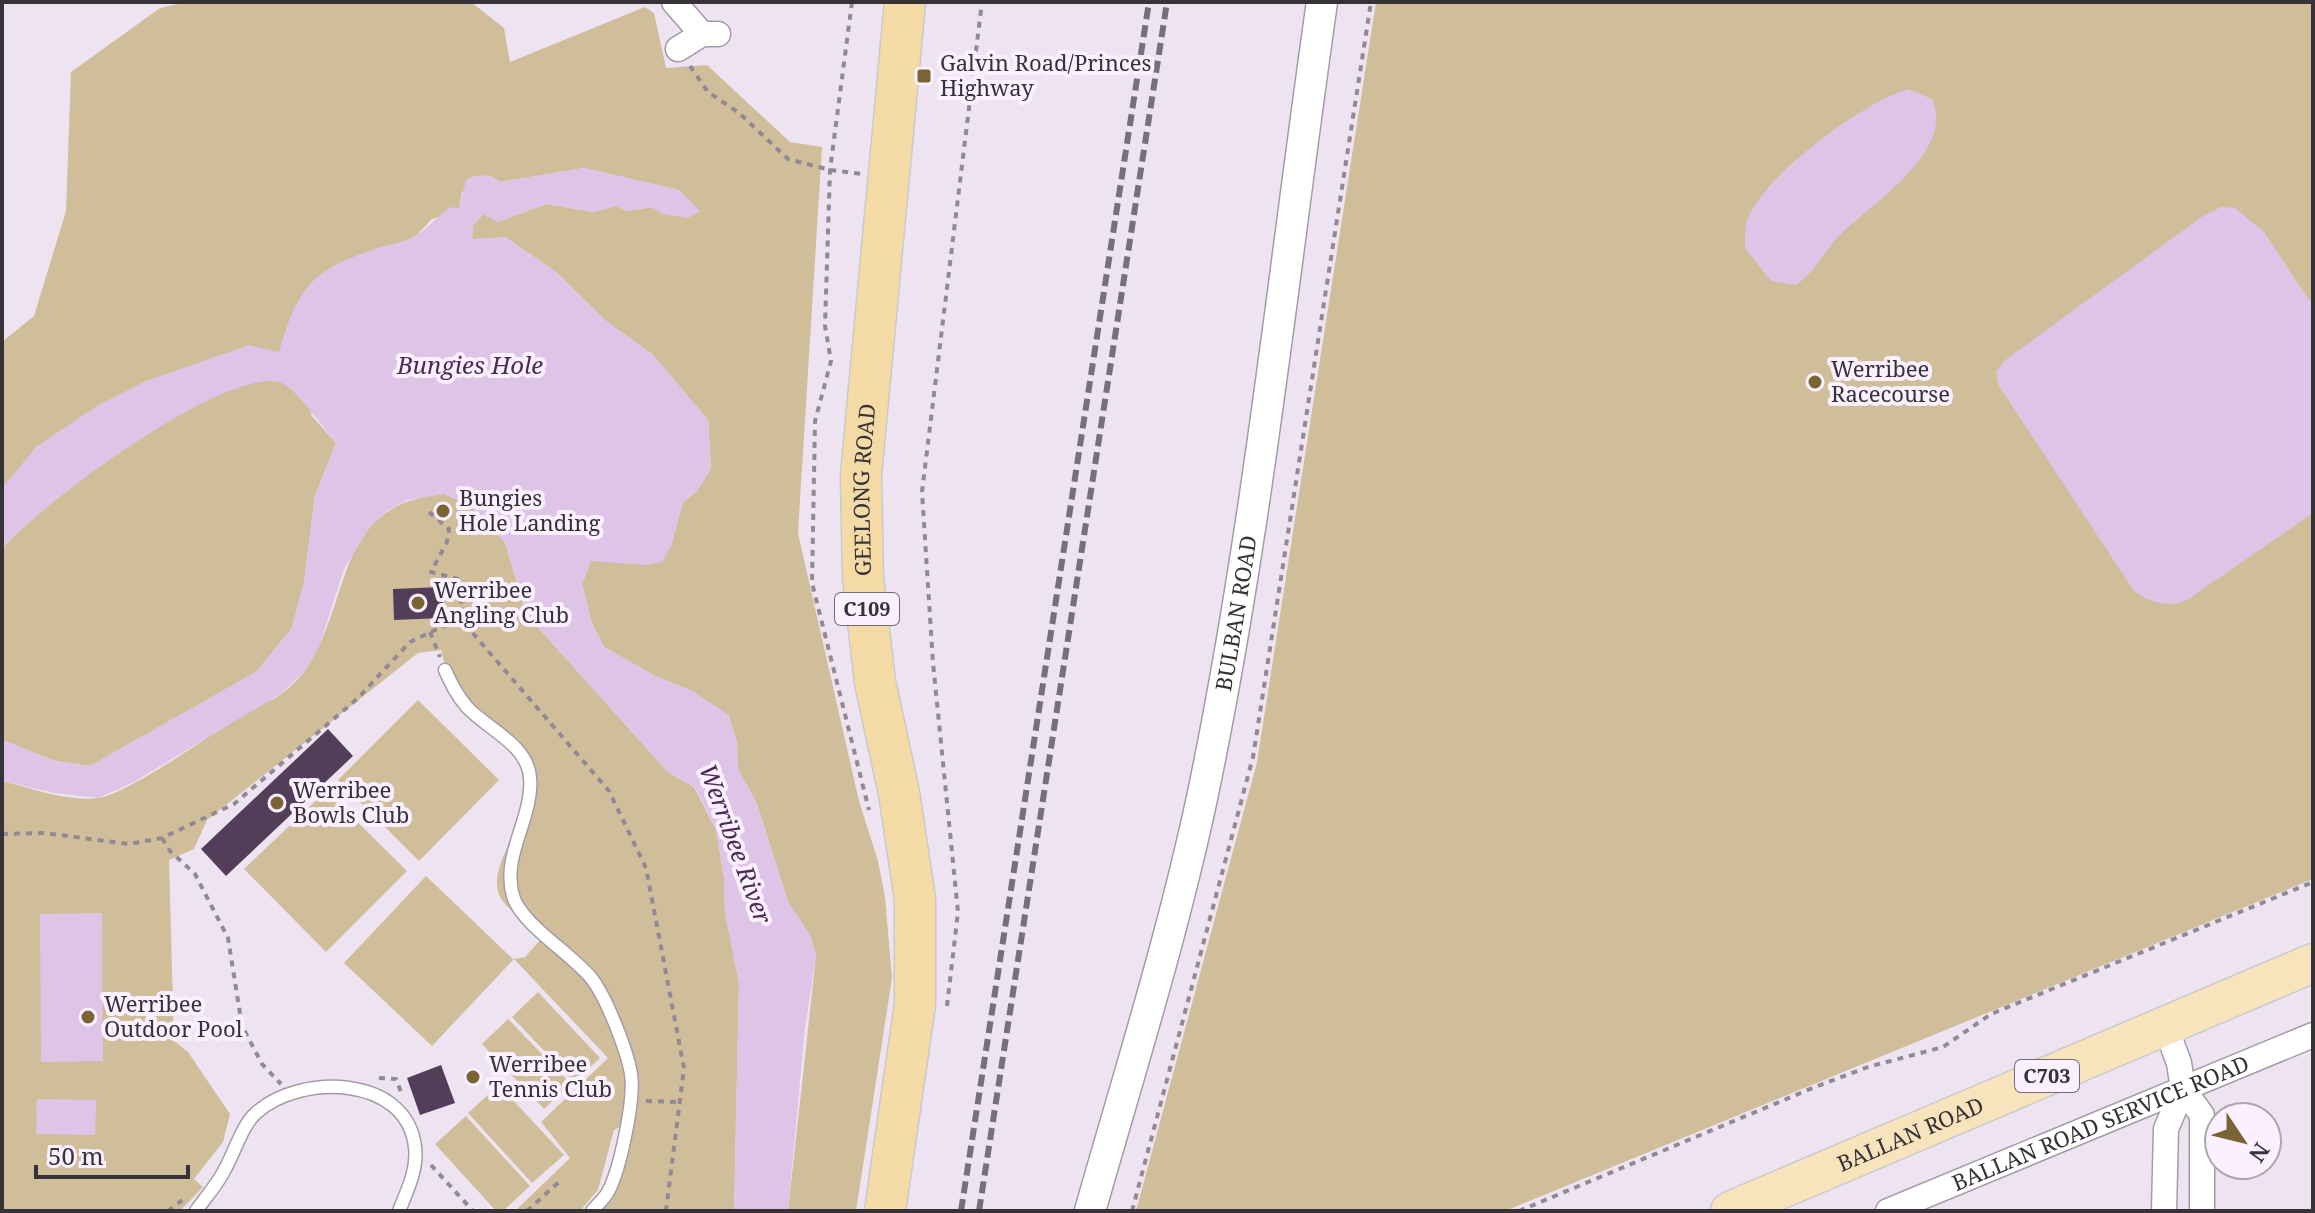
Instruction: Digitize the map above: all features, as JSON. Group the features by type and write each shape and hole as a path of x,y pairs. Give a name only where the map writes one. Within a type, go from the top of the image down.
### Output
{"highway":[{"name":"GEELONG ROAD","path":"885,1211 915,1004 915,914 899,793 875,682 863,578 861,475 905,2"}],"main road":[{"name":"BALLAN ROAD","path":"1730,1211 1788,1200 2165,1025 2313,963"}],"street":[{"path":"674,2 710,34 678,49"},
{"name":"BULBAN ROAD","path":"1090,1211 1166,946 1202,799 1251,510 1322,2"},
{"path":"2165,1025 2179,1063 2183,1089 2202,1115 2202,1211"},
{"name":"BALLAN ROAD SERVICE ROAD","path":"1888,1211 2313,1035"},
{"path":"2164,1211 2166,1129 2183,1089"}],"lane":[{"path":"445,670 467,707 514,745 525,759 530,776 529,793 510,876 513,897 532,924 577,962 602,993 631,1074 616,1173 607,1194 592,1211"},
{"path":"196,1211 222,1175 255,1113 295,1090 328,1087 387,1099 401,1111 416,1146 413,1177 399,1211"}],"path":[{"path":"945,1021 958,912 935,677 922,492 982,2"},
{"path":"1132,1211 1253,757 1371,2"},
{"path":"678,49 708,92 739,113 788,159 830,170 888,177"},
{"path":"429,512 449,529 447,542 431,572 458,579 464,623 609,791 646,868 684,1068 666,1211"},
{"path":"2,834 44,833 129,844 162,838 234,804 357,699 410,642 450,623 464,623"},
{"path":"430,631 445,670"},
{"path":"162,838 170,851 195,874 228,938 242,1026 262,1064 282,1086 272,1094"},
{"path":"1519,1211 1815,1087 1868,1067 1943,1047 1991,1014 2313,882"},
{"path":"629,1100 680,1102"},
{"path":"527,1211 560,1181"},
{"path":"168,1211 191,1194"}],"shaded area":[{"path":"187,2 471,2 504,28 510,62 645,7 654,13 666,68 707,65 790,142 822,147 798,533 859,801 878,861 885,897 892,978 856,1211 788,1211 816,956 810,935 788,902 757,804 738,769 737,742 694,692 655,676 604,647 592,624 582,584 591,561 610,561 671,546 683,502 697,491 711,468 708,420 652,354 606,321 556,272 505,237 472,240 473,226 483,214 498,222 546,204 593,212 616,206 628,211 652,207 663,214 699,211 679,190 584,168 500,182 490,176 462,192 459,210 432,219 414,238 338,266 311,415 336,443 315,496 304,582 292,628 256,672 90,766 55,761 2,740 2,342 34,316 66,211 71,72 160,8"},
{"name":"Werribee Racecourse","path":"1376,2 2313,2 2313,879 1505,1211 1136,1211 1257,762"},
{"path":"444,494 469,505 505,542 526,614 668,772 694,787 716,830 724,878 725,912 739,983 734,1211 592,1211 607,1194 630,1121 614,1130 598,1190 580,1211 515,1211 570,1158 541,1122 608,1058 514,959 432,1046 344,963 426,876 513,959 525,957 542,938 506,905 497,887 504,854 527,803 530,786 528,772 508,743 466,706 450,679 441,650 418,653 207,820 194,849 169,860 174,1041 188,1052 230,1114 223,1142 194,1179 203,1187 180,1211 2,1211 2,781 74,798 98,798 112,794 150,774 245,713 279,696 308,666 364,534 383,515 408,501"},
{"path":"418,700 499,780 419,861 338,780"},
{"path":"326,791 407,871 326,952 244,869"},
{"path":"538,992 600,1058 574,1082 512,1017"},
{"path":"508,1019 571,1084 544,1109 482,1044"},
{"path":"499,1085 564,1155 532,1183 468,1113"},
{"path":"466,1116 530,1186 503,1211 496,1211 435,1144"}],"water":[{"path":"1908,89 1932,99 1936,119 1932,138 1922,157 1907,175 1841,234 1796,285 1771,281 1745,248 1748,218 1758,200 1794,161 1818,142 1867,108"},
{"path":"584,168 679,190 700,211 688,218 663,214 651,207 628,211 616,206 593,212 546,204 498,222 483,214 473,226 472,239 505,237 556,272 606,321 652,354 708,420 711,469 697,491 683,502 671,546 662,562 646,565 591,561 582,584 592,624 604,647 655,676 694,692 729,715 737,742 738,769 757,804 788,902 810,935 816,956 805,1028 788,1211 734,1211 739,983 725,912 724,878 716,830 695,787 668,772 526,614 505,542 469,505 444,494 408,500 387,511 369,528 344,569 319,647 306,670 282,693 132,783 98,798 55,793 2,781 2,740 55,761 90,766 256,672 292,628 304,582 315,496 336,443 286,385 279,382 252,384 217,396 133,444 54,502 2,549 2,488 36,447 97,406 146,381 249,345 279,352 294,310 312,283 324,272 358,255 416,235 450,207 459,209 466,180 484,175 501,182"},
{"path":"2221,207 2235,208 2264,232 2313,306 2313,513 2187,600 2173,604 2159,603 2134,591 1999,386 1996,372 2004,361 2203,216"},
{"path":"102,913 103,1061 41,1062 40,914"},
{"path":"37,1099 96,1100 95,1135 36,1134"}],"building":[{"name":"Werribee Angling Club","path":"442,587 443,618 394,620 393,589"},
{"name":"Werribee Bowls Club","path":"328,729 353,756 226,876 201,849"},
{"name":"Werribee Tennis Club","path":"441,1065 455,1103 420,1115 407,1078"}],"railway":[{"path":"961,1211 1149,2"},
{"path":"979,1211 1167,2"}],"place":[{"name":"Galvin Road/Princes Highway","path":"924,76"},
{"name":"Werribee Racecourse","path":"1815,382"},
{"name":"Bungies Hole Landing","path":"443,511"},
{"name":"Werribee Angling Club","path":"418,603"},
{"name":"Werribee Bowls Club","path":"277,803"},
{"name":"Werribee Outdoor Pool","path":"88,1017"},
{"name":"Werribee Tennis Club","path":"473,1077"}],"water label":[{"name":"Bungies Hole","path":"470,366"},
{"name":"Werribee River","path":"735,844"}]}
